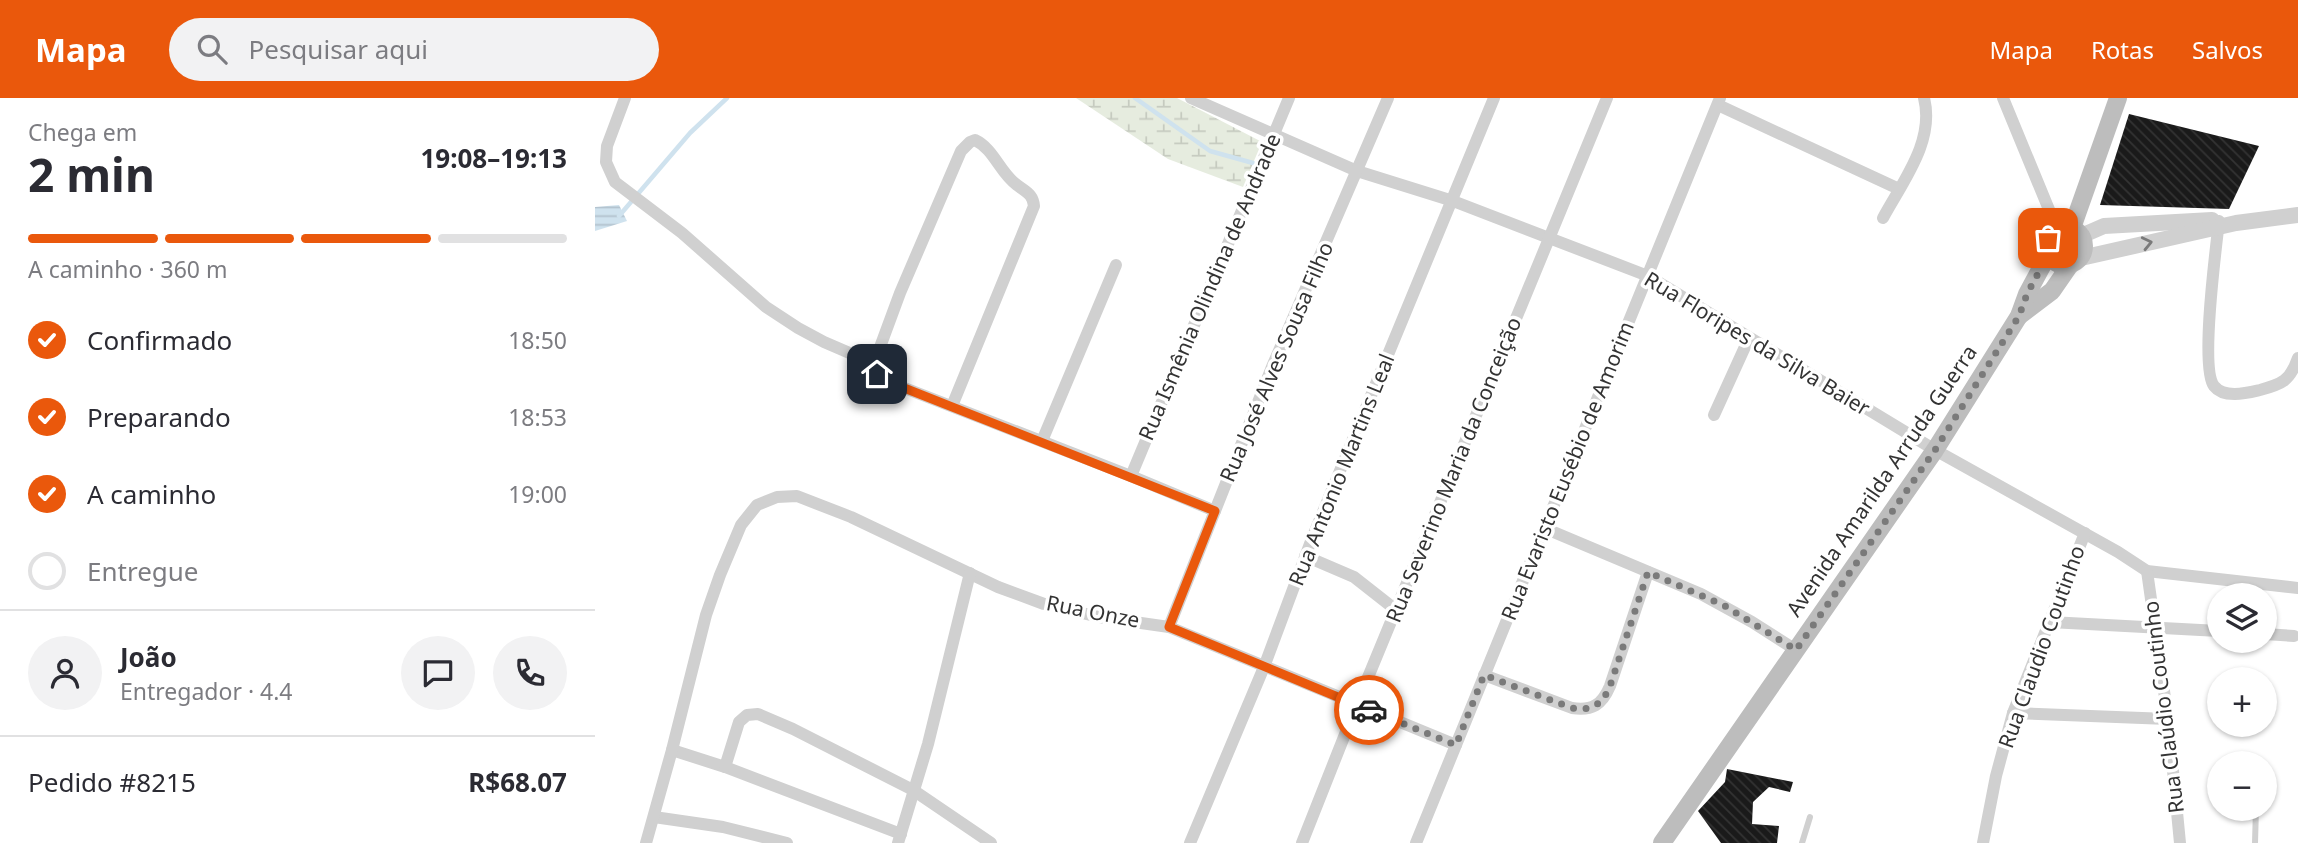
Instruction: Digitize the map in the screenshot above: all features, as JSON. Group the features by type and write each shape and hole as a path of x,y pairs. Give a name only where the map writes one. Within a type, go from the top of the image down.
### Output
{"main road":[{"path":"2070,231 2118,98"},
{"path":"2070,231 2048,238 2046,250 2058,264 2076,261"},
{"path":"2019,316 2052,291 2076,261 2084,247 2070,231"},
{"path":"2019,316 2027,294 2048,255"},
{"name":"Avenida Amarilda Arruda Guerra","path":"1662,843 1935,450 2019,316"}],"street":[{"path":"625,98 607,146 606,162 615,182 683,233 766,307 798,328 876,369 884,380 1215,511"},
{"name":"Rua Floripes da Silva Baier","path":"1191,98 1357,171 1453,201 1648,276 1935,450 2147,570"},
{"name":"Rua Ismênia Olindina de Andrade","path":"1131,476 1289,98"},
{"name":"Rua José Alves Sousa Filho","path":"1169,627 1314,269 1388,98"},
{"name":"Rua Antonio Martins Leal","path":"1191,843 1264,667 1305,556 1494,98"},
{"name":"Rua Severino Maria da Conceição","path":"1302,843 1607,98"},
{"path":"1883,218 1923,144 1928,123 1924,98"},
{"path":"2003,98 2070,231 2104,226 2236,223 2298,215"},
{"path":"1719,102 1899,189"},
{"name":"Rua Evaristo Eusébio de Amorim","path":"1416,843 1719,102"},
{"path":"876,369 888,323 917,252 961,151 975,140 985,146 1006,175 1029,193 1033,199 1032,214 952,406"},
{"path":"2076,261 2218,224"},
{"path":"2218,224 2209,329 2211,380 2215,387 2221,392 2246,393 2280,384 2291,376 2298,358"},
{"path":"1042,442 1116,265"},
{"path":"1714,415 1749,338"},
{"name":"Rua Onze","path":"646,843 706,615 720,575 741,525 757,505 778,497 797,496 851,517 998,587 1044,604 1099,617 1169,627 1456,745"},
{"path":"1545,528 1725,606 1796,650"},
{"name":"Rua Claudio Coutinho","path":"1983,843 1996,776 2013,713 2085,533"},
{"path":"1305,556 1355,577 1396,610"},
{"path":"2147,570 2298,588"},
{"name":"Rua Claúdio Coutinho","path":"2147,570 2157,626 2180,843"},
{"path":"1484,675 1572,708 1583,710 1596,707 1604,700 1610,686 1648,572"},
{"path":"672,750 725,767 900,838 928,744 970,573"},
{"path":"2050,622 2207,630"},
{"path":"2277,635 2294,636"},
{"path":"2013,713 2168,719"},
{"path":"725,767 740,722 747,715 758,714 913,790 991,843"},
{"path":"654,817 723,827 786,843"}],"lane":[{"path":"1802,843 1810,817"},
{"path":"2255,843 2256,821"}],"green space":[{"path":"1076,98 1177,98 1262,142 1243,187 1168,159"},
{"path":"2065,233 2075,237 2079,247 2075,257 2065,261 2055,257 2051,247 2055,237"}],"water":[{"path":"619,205 627,221 595,231 595,207"}],"building":[{"path":"2129,114 2259,146 2229,209 2100,205"},
{"path":"1727,769 1793,782 1790,792 1769,787 1753,802 1752,824 1779,826 1777,843 1721,843 1698,811 1725,782"}],"waterway":[{"path":"619,216 690,133 727,98"},
{"path":"1135,98 1210,151 1253,163"}],"way so far":[{"path":"1369,710 1456,745 1484,675 1572,708 1583,710 1596,707 1604,700 1610,686 1648,572 1725,606 1796,650 1935,450 2019,316 2027,294 2048,255 2048,238"}],"route":[{"path":"877,374 884,380 1215,511 1169,627 1369,710"}]}
